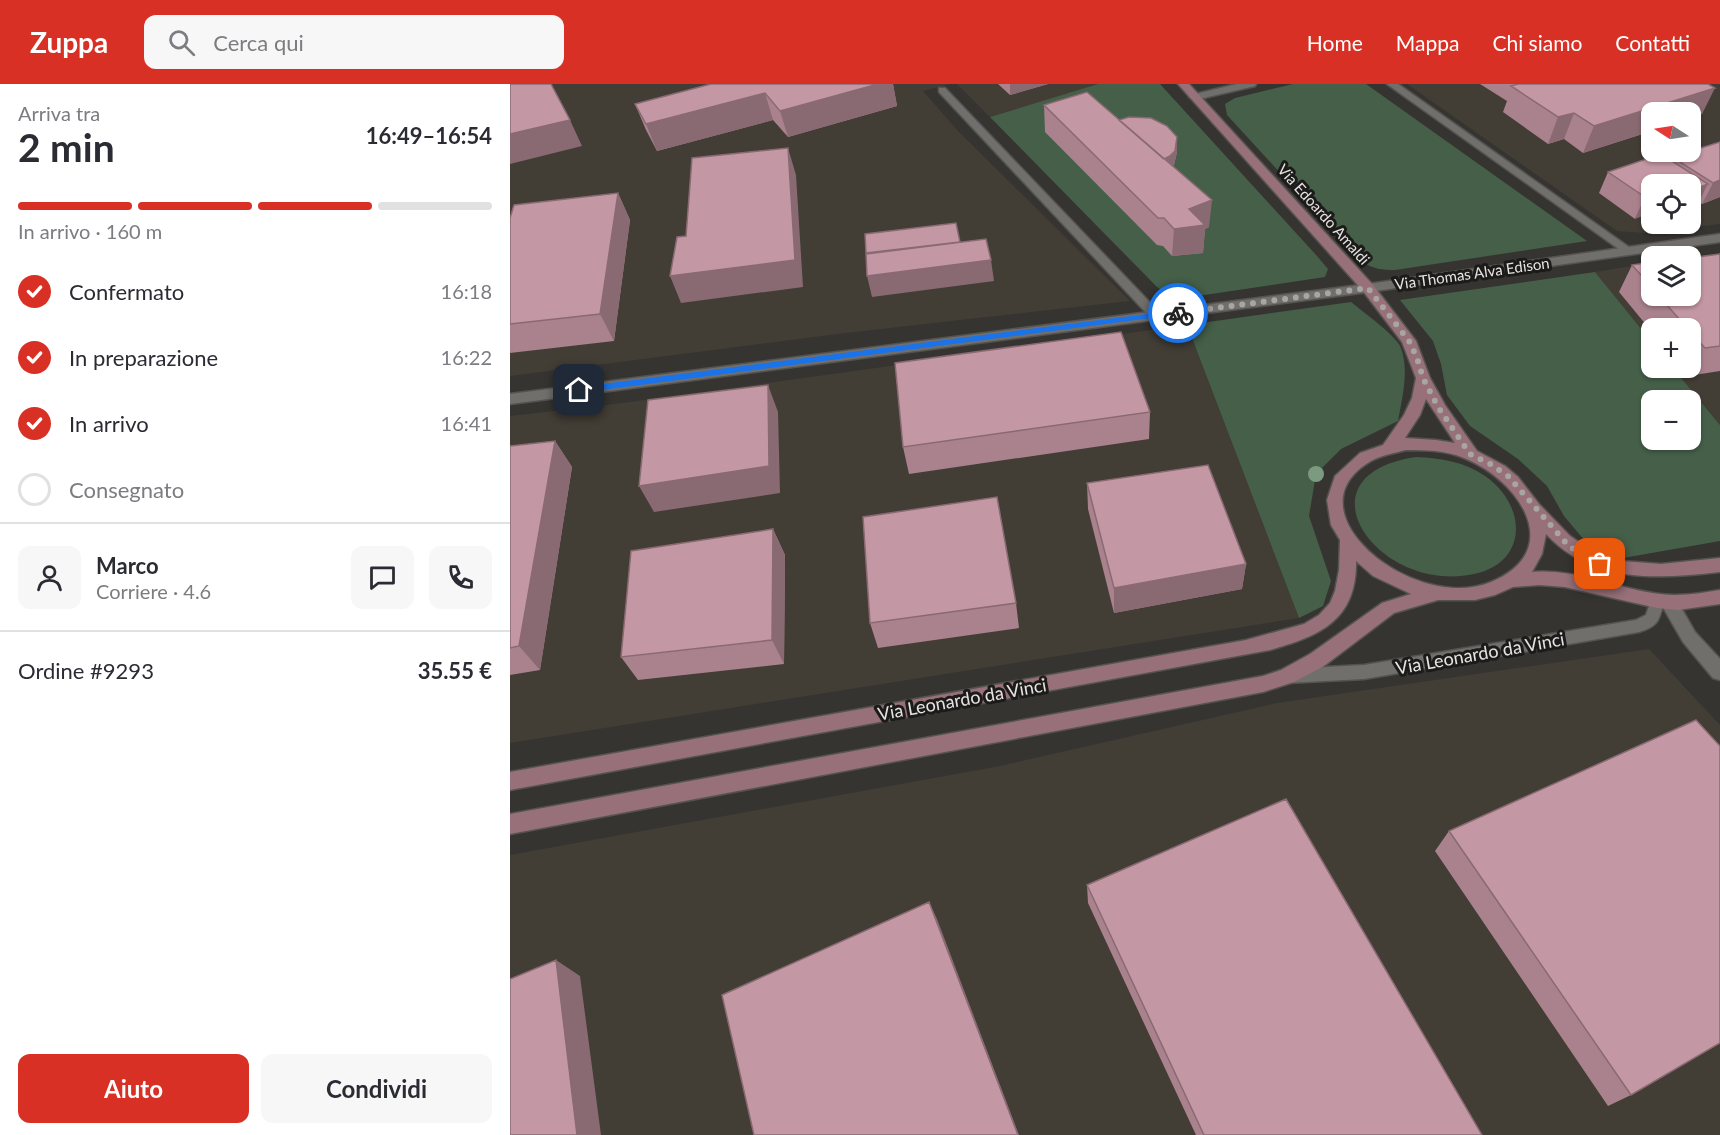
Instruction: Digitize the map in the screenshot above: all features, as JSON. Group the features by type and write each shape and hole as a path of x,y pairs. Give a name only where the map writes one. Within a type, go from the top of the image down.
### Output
{"main road":[{"name":"Via Edoardo Amaldi","path":"1184,84 1368,288 1409,341 1423,378 1449,425 1470,454"},
{"path":"1390,447 1409,424 1417,409 1423,378"},
{"path":"1532,507 1537,523 1536,546 1526,568 1512,580 1497,588 1478,593 1437,593 1415,589 1375,570 1359,556 1347,542 1339,526 1335,511 1335,496 1340,483 1359,460 1390,447 1405,444 1438,445 1470,454 1508,476 1522,490 1532,507 1567,544 1583,556 1600,564 1637,572 1720,565"},
{"name":"Via Leonardo da Vinci","path":"510,781 1222,653 1295,636 1321,624 1338,609 1347,585 1347,542"},
{"path":"1512,580 1539,578 1565,580 1663,602 1720,597"},
{"name":"Via Leonardo da Vinci","path":"510,824 1235,691 1287,676 1317,660 1388,608 1437,593"}],"street":[{"path":"1195,97 1251,84"},
{"name":"Via Thomas Alva Edison","path":"510,399 1368,288 1720,238"},
{"path":"1663,602 1689,637 1720,672"}],"lane":[{"path":"1392,84 1627,250"},
{"path":"942,90 1156,316"},
{"name":"Via Leonardo da Vinci","path":"1287,676 1364,672 1639,626 1652,619 1663,602"}],"shaded area":[{"path":"510,84 950,84 923,91 959,132 1130,301 837,334 510,376"},
{"path":"957,84 1100,84 990,117"},
{"path":"1407,84 1720,84 1720,224 1701,226 1701,174 1641,174 1641,233 1617,231"},
{"path":"1720,253 1720,425 1701,402 1701,390 1691,390 1681,378 1701,378 1701,318 1641,318 1641,329 1595,272 1641,265 1641,306 1701,306 1701,256"},
{"path":"1187,325 1299,618 510,743 510,416 623,403"},
{"path":"1649,649 1720,725 1720,1135 510,1135 510,855 1000,766 1277,703"}],"green space":[{"path":"1098,84 1160,84 1317,256 1328,269 1325,277 1184,298 1169,296 1157,287 990,117"},
{"path":"1293,84 1366,84 1587,241 1395,270 1378,269 1362,262 1227,115 1225,104 1235,98"},
{"path":"1595,272 1641,329 1641,378 1681,378 1691,390 1641,390 1641,450 1701,450 1701,402 1720,425 1720,541 1623,558 1585,541 1564,516 1547,486 1518,459 1470,426 1447,395 1441,364 1433,341 1400,300"},
{"path":"1351,302 1385,330 1400,346 1405,374 1403,393 1398,421 1341,449 1316,474 1309,516 1331,581 1323,606 1299,618 1187,325"},
{"path":"1416,457 1461,464 1485,476 1499,488 1509,502 1516,531 1513,545 1505,558 1492,568 1474,574 1439,576 1407,567 1381,551 1363,530 1355,507 1360,486 1379,468"}],"building":[{"path":"510,84 551,84 570,120 510,134"},
{"path":"711,84 878,84 780,111 765,93 646,124 635,104"},
{"path":"1518,84 1708,84 1715,88 1670,102 1641,102 1641,111 1594,126 1574,113 1558,117 1511,86"},
{"path":"1087,92 1212,200 1189,209 1205,225 1174,229 1164,218 1158,218 1044,105"},
{"path":"1129,117 1151,118 1167,126 1177,137 1175,151 1164,159 1119,120"},
{"path":"1720,142 1720,180 1713,183 1680,162 1701,162 1701,148"},
{"path":"788,148 795,260 670,276 677,237 686,236 692,158"},
{"path":"1641,161 1674,162 1692,174 1641,174 1641,194 1608,172"},
{"path":"1701,180 1708,184 1701,187"},
{"path":"618,193 600,314 510,324 510,218 514,205"},
{"path":"956,223 960,242 866,253 865,234"},
{"path":"986,239 991,260 867,276 866,254"},
{"path":"1720,254 1720,346 1705,348 1701,344 1701,318 1678,318 1668,306 1701,306 1701,257"},
{"path":"1641,264 1641,275 1632,265"},
{"path":"1121,332 1150,412 903,447 895,363"},
{"path":"768,385 769,466 639,486 648,400"},
{"path":"555,441 519,646 510,648 510,446"},
{"path":"1208,465 1246,564 1114,588 1087,483"},
{"path":"997,497 1016,603 870,623 863,517"},
{"path":"773,529 772,640 621,657 631,551"},
{"path":"1696,720 1720,746 1720,1043 1631,1095 1449,831"},
{"path":"1286,799 1482,1135 1204,1135 1087,885"},
{"path":"929,902 1018,1135 754,1135 722,995"},
{"path":"556,960 577,1135 510,1135 510,979"}],"way so far":[{"path":"1178,313 1368,288 1409,341 1423,378 1438,407 1470,454 1508,476 1522,490 1532,507 1567,544 1583,556 1600,564"}],"route":[{"path":"579,390 1178,313"}]}
